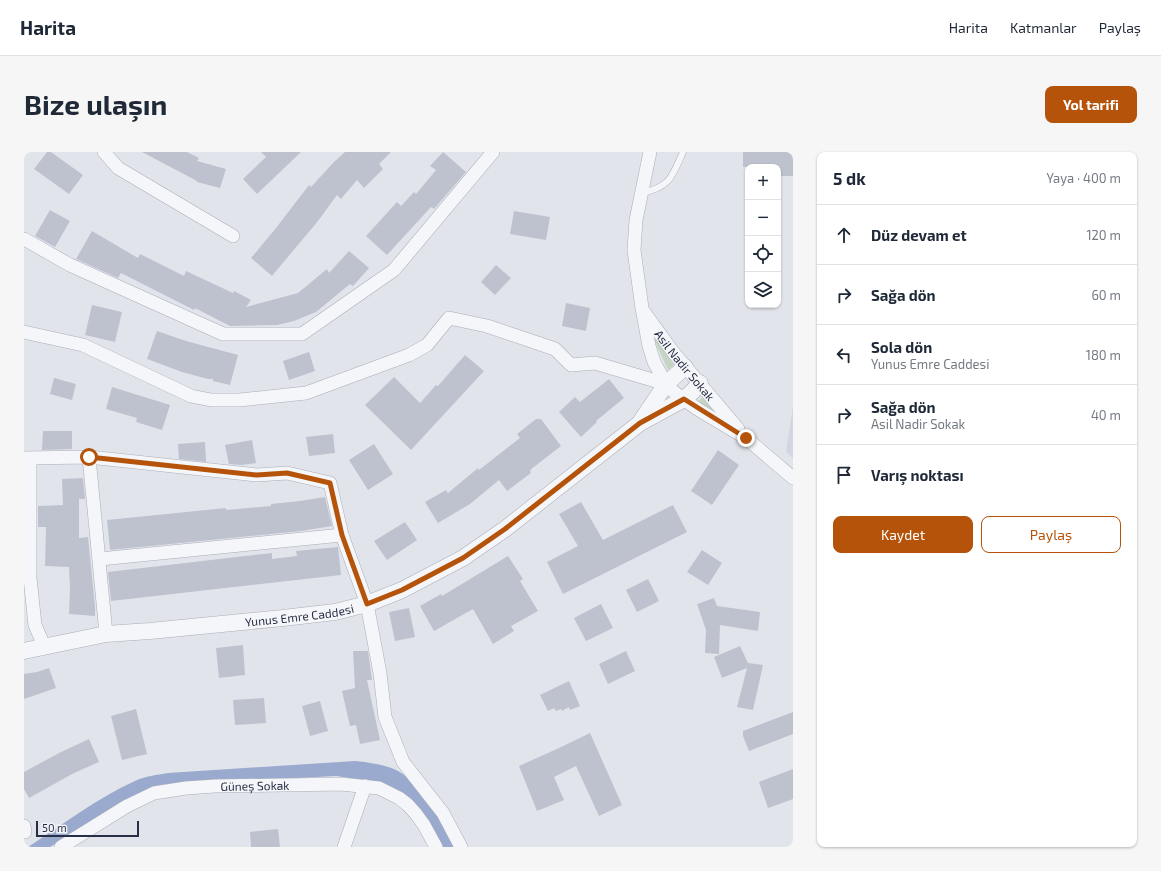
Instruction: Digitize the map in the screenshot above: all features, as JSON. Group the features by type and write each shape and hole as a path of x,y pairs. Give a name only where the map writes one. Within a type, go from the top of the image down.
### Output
{"street":[{"path":"104,152 118,168 233,236"},
{"path":"24,239 70,265 223,334 302,334 394,270 493,152"},
{"name":"Asil Nadir Sokak","path":"650,152 636,220 634,250 642,308 649,346 654,362 666,384 675,393 746,438 793,478"},
{"name":"Asil Nadir Sokak","path":"642,308 685,367 746,438"},
{"path":"24,332 83,345 190,396 211,400 240,400 306,392 409,355 427,345 450,318 487,326 555,349 571,365 595,363 666,384"},
{"name":"Yunus Emre Caddesi","path":"640,423 666,384 685,367"},
{"name":"Yunus Emre Caddesi","path":"24,651 106,634 283,618 335,612 367,604 402,590 463,558 505,529 640,423 684,399 700,383"},
{"path":"44,646 35,625 30,578 27,459 89,457 257,475 287,473 330,483 342,535 367,604 380,673 385,718 403,762 443,813 461,847"},
{"path":"89,457 106,634"},
{"path":"100,559 342,535"},
{"name":"Güneş Sokak","path":"61,847 140,799 154,793 215,786 341,784 379,788 389,792 408,805 424,826 436,847"},
{"path":"344,847 365,786"}],"lane":[{"path":"641,194 656,190 666,183 673,175 683,152"}],"shaded area":[{"path":"793,406 793,458 786,452"}],"green space":[{"path":"651,333 674,365 668,370"},
{"path":"702,397 727,421 698,402"}],"water":[{"path":"355,761 388,767 398,771 408,778 431,804 455,847 442,847 376,782 336,776 159,785 130,798 50,847 28,847 108,795 139,779 168,773"}],"building":[{"path":"47,152 51,152 83,175 69,194 34,169"},
{"path":"142,152 187,152 199,158 197,161 226,169 220,188 197,182"},
{"path":"261,152 301,152 257,194 243,179 266,157"},
{"path":"345,152 391,152 379,164 383,169 364,188 357,180 341,199 337,195 318,221 272,276 251,258 309,185 311,187"},
{"path":"443,152 466,172 434,209 431,207 387,255 366,236 397,202 401,206 414,192 416,194 436,170 430,166"},
{"path":"743,152 793,152 793,176 781,176 781,164 745,164 745,167 743,167"},
{"path":"50,210 70,221 55,247 35,236"},
{"path":"514,211 550,217 546,240 510,234"},
{"path":"92,231 138,258 140,254 184,276 186,271 233,293 234,291 251,300 246,307 298,293 327,269 329,273 349,251 369,268 353,286 350,284 316,312 294,321 277,325 230,326 195,308 194,310 121,273 118,278 76,259"},
{"path":"496,265 511,278 495,295 481,282"},
{"path":"566,303 590,308 586,331 562,326"},
{"path":"92,305 122,312 115,342 85,335"},
{"path":"157,331 186,341 238,355 230,385 213,381 213,379 182,372 147,359"},
{"path":"309,352 315,371 289,380 283,361"},
{"path":"465,355 484,371 411,450 365,405 394,377 420,403 436,385 438,386"},
{"path":"54,378 76,384 72,400 50,394"},
{"path":"609,379 624,398 596,421 597,422 581,437 559,412 575,397 580,402"},
{"path":"112,387 170,405 162,430 136,422 137,418 106,409"},
{"path":"536,419 541,419 561,446 530,470 531,473 507,491 499,480 470,504 438,523 425,502 446,490 448,493 478,468 479,470 520,438 517,434"},
{"path":"43,431 72,431 72,449 42,450"},
{"path":"333,434 335,453 309,456 306,437"},
{"path":"252,440 256,463 242,465 229,464 225,445"},
{"path":"205,442 206,462 179,459 178,444"},
{"path":"374,444 393,474 368,490 349,460"},
{"path":"718,450 739,465 712,505 691,491"},
{"path":"83,478 85,499 79,499 79,538 88,537 95,616 69,614 69,567 45,566 46,527 38,527 38,506 63,505 62,479"},
{"path":"325,497 332,526 301,531 110,550 107,520 226,508 226,510 271,506 271,504"},
{"path":"581,502 603,540 673,505 687,532 563,594 547,562 578,546 559,514"},
{"path":"405,522 417,540 387,560 374,541"},
{"path":"338,547 341,575 111,601 108,572 272,553 272,559 297,556 296,551"},
{"path":"702,550 722,563 708,585 687,572"},
{"path":"508,556 523,579 520,581 538,611 511,626 514,631 493,644 473,609 434,631 420,606 441,594 442,596"},
{"path":"648,579 659,601 637,612 626,590"},
{"path":"714,598 717,606 760,612 758,631 720,625 719,654 705,653 706,630 697,604"},
{"path":"601,604 613,628 586,641 574,618"},
{"path":"409,608 415,637 395,641 389,612"},
{"path":"243,645 245,675 219,678 216,648"},
{"path":"740,646 748,663 763,665 753,710 737,707 747,668 722,678 714,657"},
{"path":"353,651 368,651 372,680 367,680 380,740 360,744 356,725 350,726 342,691 355,688"},
{"path":"626,651 635,671 608,684 599,664"},
{"path":"49,668 56,688 24,699 24,674"},
{"path":"569,681 580,706 570,710 569,707 562,711 561,709 556,711 554,708 548,711 540,695"},
{"path":"264,698 266,723 235,725 233,700"},
{"path":"320,701 328,731 310,736 302,706"},
{"path":"136,709 147,754 122,760 111,716"},
{"path":"793,712 793,734 749,751 743,736 743,731"},
{"path":"590,733 622,805 599,816 576,766 554,777 564,800 537,811 519,766"},
{"path":"89,739 99,762 74,773 29,798 24,789 24,772"},
{"path":"793,769 793,799 768,808 759,782"},
{"path":"278,829 280,847 251,847 250,832"}],"route":[{"path":"89,457 257,475 287,473 330,483 342,535 367,604 402,590 463,558 505,529 640,423 684,399 699,410 746,438"}]}
